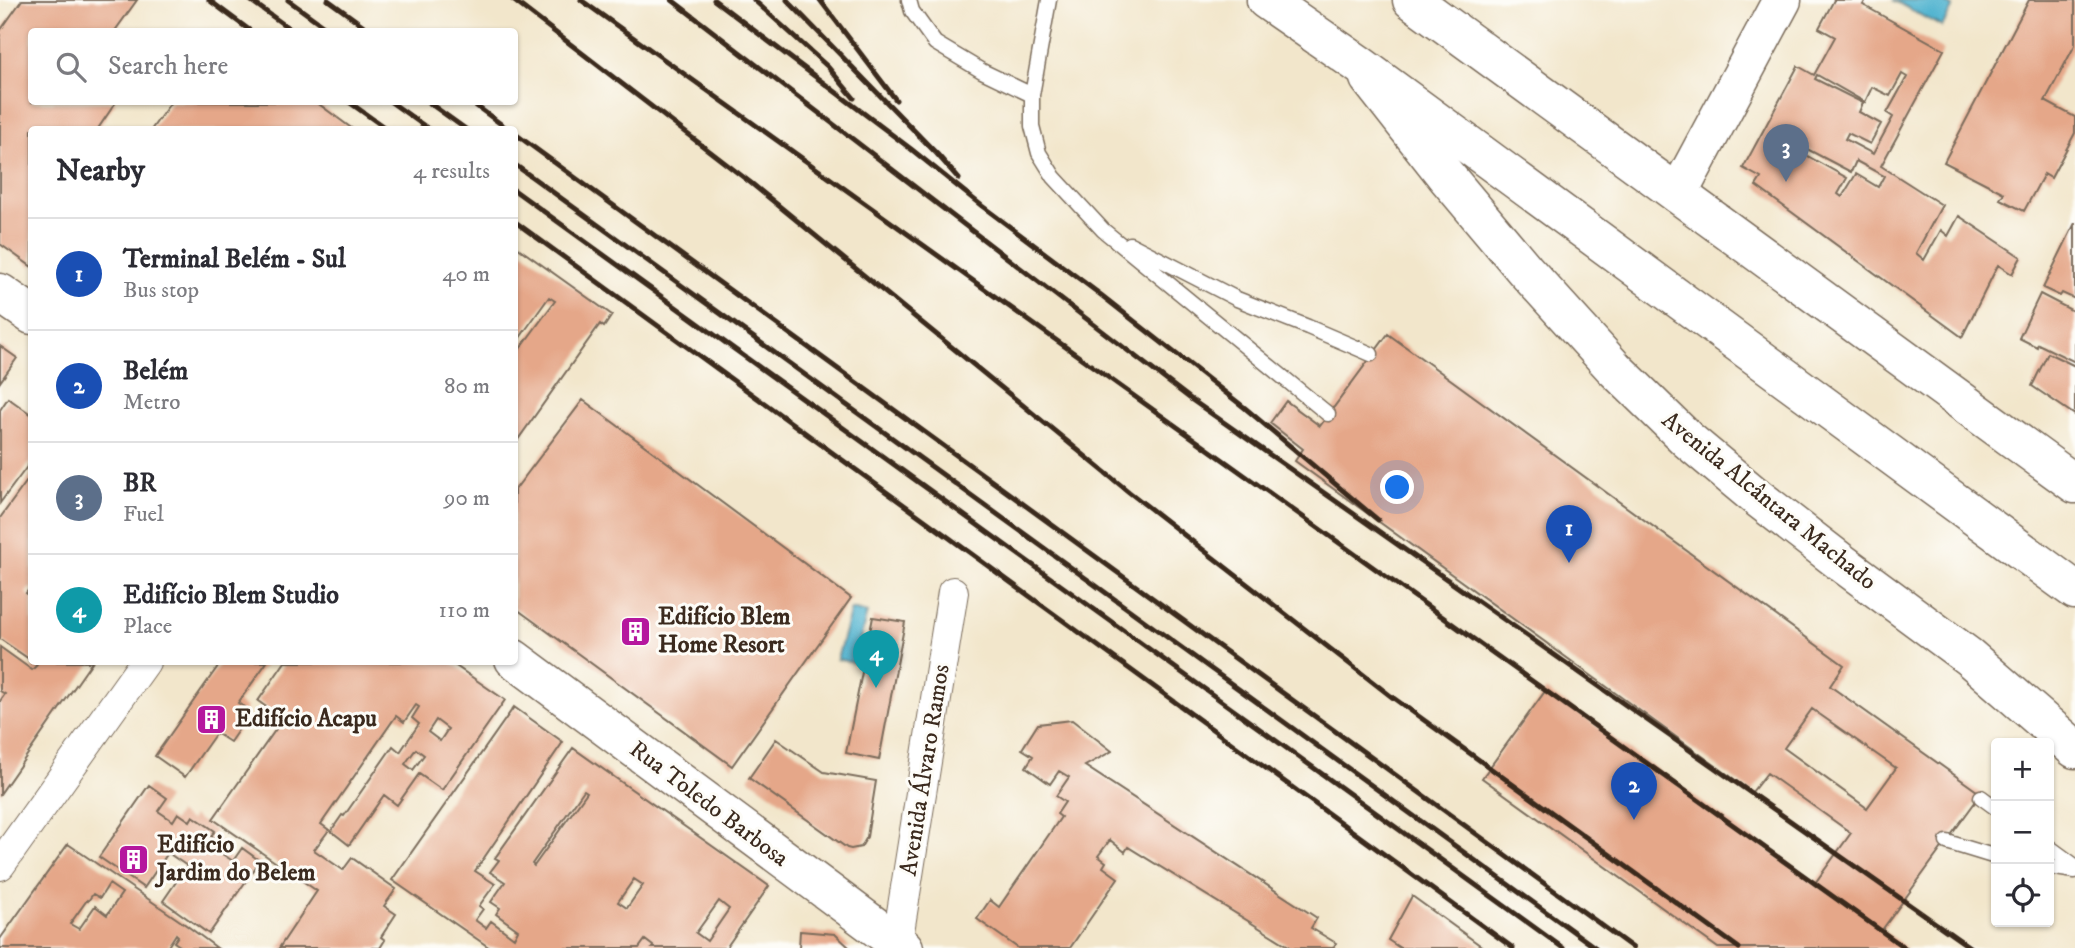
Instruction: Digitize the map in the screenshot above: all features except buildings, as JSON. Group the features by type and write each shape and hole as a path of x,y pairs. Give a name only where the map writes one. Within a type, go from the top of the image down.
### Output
{"main road":[{"name":"Avenida Alcântara Machado","path":"1266,0 1357,63 2075,590"},
{"path":"1678,194 1782,0"},
{"path":"1414,1 2075,484"},
{"name":"Avenida Alcântara Machado","path":"1357,63 1446,176 1525,270 1614,368 1688,440 1842,563 1969,657 2075,749"},
{"path":"0,293 28,312"},
{"name":"Rua Toledo Barbosa","path":"518,662 899,947"}],"street":[{"name":"Avenida Álvaro Ramos","path":"899,947 953,592"},
{"path":"0,865 143,665"}],"lane":[{"path":"909,0 912,11 935,43 982,71 1032,95"},
{"path":"1049,0 1032,95 1032,126 1039,153 1054,177 1103,230 1328,414"},
{"path":"1103,230 1237,299 1371,355"},
{"path":"1981,797 1991,804"},
{"path":"1947,842 1991,855"},
{"path":"2054,851 2075,869"},
{"path":"2054,867 2075,869"}],"water":[{"path":"1893,0 1940,0 1953,7 1942,27"},
{"path":"851,609 867,613 854,663 837,659"}],"railway":[{"path":"209,0 247,28"},
{"path":"250,0 288,28"},
{"path":"288,0 326,28"},
{"path":"328,0 366,28"},
{"path":"513,0 751,183 1129,492 1392,697 1739,948"},
{"path":"581,0 1905,948"},
{"path":"672,0 1192,400 1971,948"},
{"path":"714,0 1101,295 1245,408 1378,520"},
{"path":"754,0 828,67 854,98"},
{"path":"787,0 959,179"},
{"path":"820,0 896,100"},
{"path":"353,105 382,126"},
{"path":"395,105 424,126"},
{"path":"432,105 461,126"},
{"path":"475,105 504,126"},
{"path":"518,136 1633,948"},
{"path":"518,167 1596,948"},
{"path":"518,193 1563,948"},
{"path":"518,224 1513,948"}],"place":[{"name":"BR","path":"1786,182"},
{"name":"Terminal Belém - Sul","path":"1569,563"},
{"name":"Edifício Blem Home Resort","path":"635,631"},
{"name":"Edifício Blem Studio","path":"876,688"},
{"name":"Edifício Acapu","path":"212,719"},
{"name":"Belém","path":"1634,820"},
{"name":"Edifício Jardim do Belem","path":"134,859"}]}
